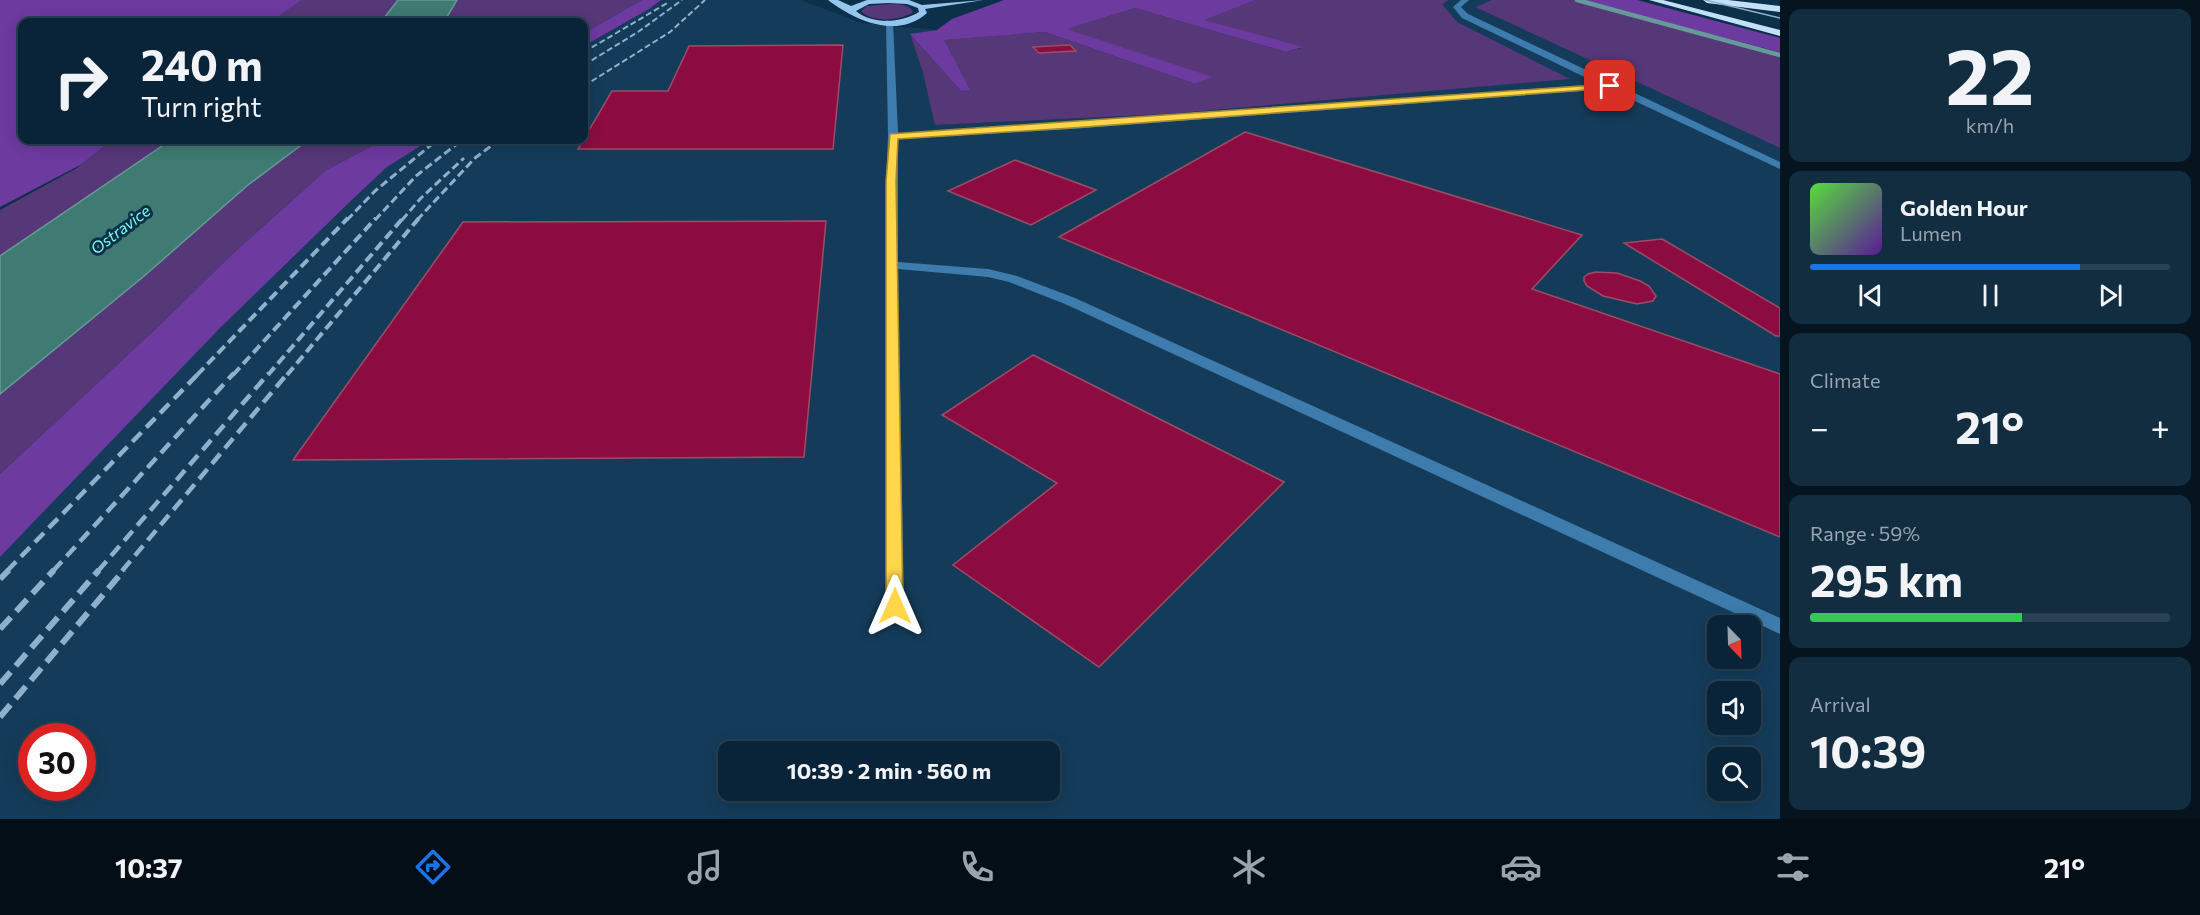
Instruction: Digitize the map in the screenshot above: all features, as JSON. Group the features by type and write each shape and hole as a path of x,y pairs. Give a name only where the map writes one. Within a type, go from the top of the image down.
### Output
{"highway":[{"path":"1652,0 1780,26"},
{"path":"1707,0 1780,9"},
{"path":"1680,4 1780,33"}],"main road":[{"path":"832,0 852,10 860,18 889,22 919,16 923,13 921,8"},
{"path":"857,0 902,1 921,8 980,0"},
{"path":"852,10 859,5 873,1"}],"street":[{"path":"1465,0 1457,7 1469,18 1780,166"},
{"path":"889,22 893,136 891,181 895,606"},
{"path":"893,136 1071,126 1610,86"},
{"path":"893,266 988,273 1013,279 1070,301 1780,626"}],"shaded area":[{"path":"0,0 302,0 277,18 18,18 18,144 107,144 82,164 0,207"},
{"path":"302,0 398,0 384,18 277,18"},
{"path":"457,0 642,0 588,31 588,18 446,18"},
{"path":"642,0 661,0 588,44 588,31"},
{"path":"661,0 800,0 862,23 937,30 910,35 923,73 936,125 1168,114 1569,79 1457,22 1441,4 1449,0 1492,0 1475,7 1780,148 1780,819 0,819 0,557 220,328 387,167 424,144 588,144 588,44"},
{"path":"1004,0 1256,0 1204,20 1303,47 1286,52 1135,8 1067,29 1213,77 1195,84 1045,32 944,40 970,90 961,91 910,34 937,30 952,19"},
{"path":"1256,0 1449,0 1442,4 1457,22 1570,79 1168,114 935,125 923,73 910,34 961,91 969,89 943,40 1045,32 1195,84 1212,77 1066,29 1135,8 1286,52 1301,48 1203,20"},
{"path":"1492,0 1576,0 1780,52 1780,148 1475,7"},
{"path":"1576,0 1637,0 1780,38 1780,52"},
{"path":"889,4 906,6 913,12 894,19 879,19 861,11 867,6"},
{"path":"107,144 165,144 0,256 0,210 77,168"},
{"path":"303,144 376,144 326,170 228,258 0,474 0,394 143,277 248,185"},
{"path":"376,144 424,144 387,167 220,328 0,557 0,474 228,258 326,170"}],"water":[{"path":"398,0 457,0 446,18 384,18"},
{"name":"Ostravice","path":"165,144 303,144 248,185 143,277 0,394 0,256"}],"building":[{"path":"843,45 833,149 578,149 581,144 588,144 588,132 612,91 668,91 689,46"},
{"path":"1070,45 1076,51 1039,53 1033,47"},
{"path":"1245,132 1582,235 1532,289 1780,374 1780,537 1059,237"},
{"path":"1015,160 1096,190 1031,225 948,191"},
{"path":"826,221 804,457 293,460 463,222"},
{"path":"1662,239 1780,308 1780,336 1776,336 1624,243"},
{"path":"1617,273 1640,281 1649,286 1656,296 1653,301 1637,304 1603,296 1587,286 1584,281 1584,277 1588,274"},
{"path":"1033,355 1284,482 1099,667 953,565 1057,483 942,415"}],"waterway":[{"path":"1577,0 1780,55"}],"tram line":[{"path":"1705,0 1780,18"}],"railway":[{"path":"588,63 638,32 682,0"},
{"path":"588,83 670,32 705,0"},
{"path":"588,50 669,2"},
{"path":"347,220 375,191 432,144"},
{"path":"375,220 416,176 457,144"},
{"path":"417,220 475,158 494,144"},
{"path":"402,220 421,198 464,158"},
{"path":"197,375 348,218"},
{"path":"233,375 376,218"},
{"path":"268,375 403,218"},
{"path":"287,375 419,218"},
{"path":"7,571 199,373"},
{"path":"53,571 234,373"},
{"path":"98,571 269,373"},
{"path":"122,571 288,373"},
{"path":"0,579 9,570"},
{"path":"0,629 54,570"},
{"path":"0,684 99,570"},
{"path":"0,717 124,570"}],"route":[{"path":"895,606 891,181 893,136 1071,126 1610,86"}]}
